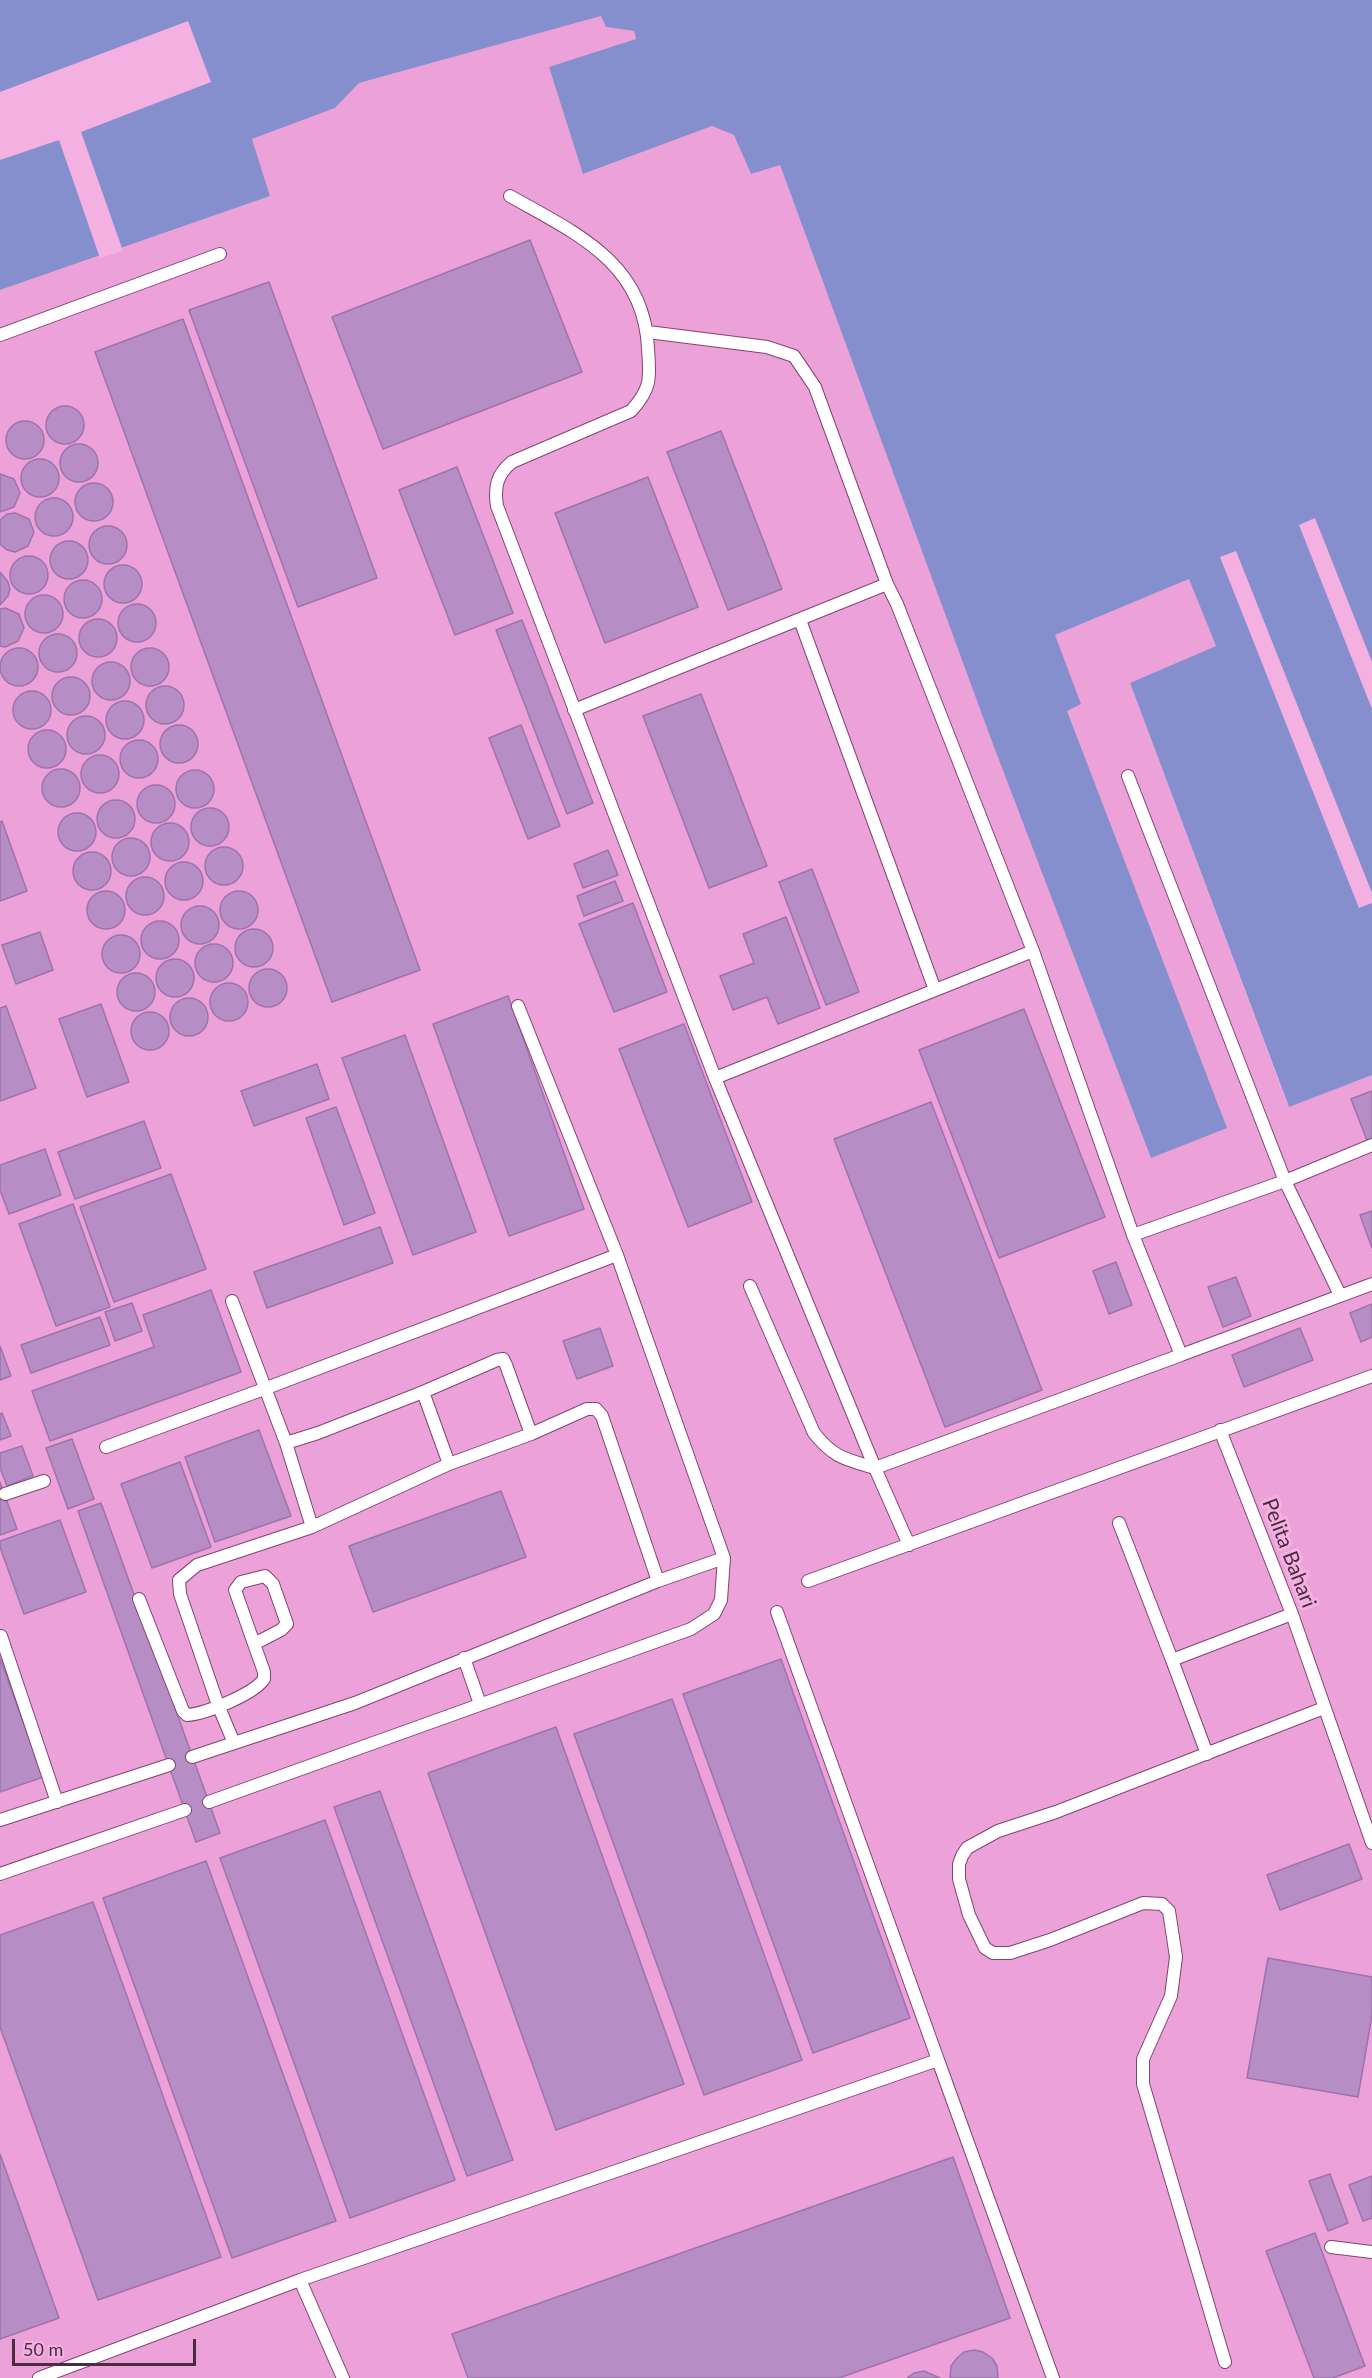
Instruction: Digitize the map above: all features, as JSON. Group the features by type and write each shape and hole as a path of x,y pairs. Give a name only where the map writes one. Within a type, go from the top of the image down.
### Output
{"lane":[{"path":"510,196 585,238 611,260 633,291 648,332 650,375 644,396 630,411 512,462 503,469 494,491 496,506 715,1078 875,1468 909,1545"},
{"path":"0,334 220,254"},
{"path":"648,332 767,347 794,356 815,387 886,584 897,604 1033,951 1133,1235 1181,1355"},
{"path":"574,710 886,584"},
{"path":"800,620 935,990"},
{"path":"1128,776 1285,1181 1340,1294"},
{"path":"715,1078 1033,951"},
{"path":"208,1802 691,1629 714,1614 721,1600 724,1558 617,1255 518,1006"},
{"path":"1133,1235 1285,1181 1372,1145"},
{"path":"106,1447 617,1255"},
{"path":"750,1286 814,1433 824,1447 838,1457 875,1468 1372,1284"},
{"path":"232,1301 286,1443 312,1527"},
{"path":"286,1443 318,1433 503,1359 531,1434"},
{"path":"808,1581 1372,1376"},
{"path":"423,1392 449,1464"},
{"path":"234,1743 218,1705 180,1594 179,1580 197,1564 312,1527 449,1464 531,1434 586,1409 596,1408 602,1416 658,1581"},
{"name":"Pelita Bahari","path":"1220,1430 1292,1614 1372,1843"},
{"path":"5,1494 44,1481"},
{"path":"1119,1523 1207,1754"},
{"path":"192,1757 355,1703 658,1581 724,1558"},
{"path":"139,1599 183,1711 187,1715 254,1690 264,1680 235,1590 241,1582 265,1576 273,1584 286,1624 282,1630 254,1644"},
{"path":"777,1612 1053,2378"},
{"path":"1172,1660 1292,1614"},
{"path":"2,1636 57,1802"},
{"path":"464,1658 480,1704"},
{"path":"1225,2362 1143,2084 1143,2059 1171,1996 1176,1957 1169,1911 1162,1904 1143,1903 1050,1940 1010,1953 993,1953 985,1948 969,1915 959,1879 959,1864 967,1848 998,1831 1056,1812 1324,1708"},
{"path":"0,1820 169,1765"},
{"path":"0,1874 185,1810"},
{"path":"39,2378 300,2280 938,2060"},
{"path":"1331,2247 1372,2252"},
{"path":"300,2280 343,2378"}],"shaded area":[{"path":"601,16 606,27 634,31 636,39 584,174 712,126 734,134 751,174 780,165 991,739 1055,635 1190,579 1216,646 1130,684 1288,1107 1372,1075 1372,2378 0,2378 0,290 270,196 252,139 335,108 359,83"}],"water":[{"path":"0,0 1372,0 1372,1075 1289,1107 1130,683 1216,646 1189,579 1055,635 1081,704 1067,711 1227,1128 1151,1158 991,739 780,165 751,174 734,135 712,126 583,174 549,67 636,39 634,31 606,27 601,16 359,83 335,108 252,139 270,196 0,290"}],"pier":[{"path":"188,21 211,82 81,132 123,251 100,258 59,140 0,160 0,92"},
{"path":"1315,518 1372,662 1372,709 1299,525"},
{"path":"1236,551 1372,893 1372,903 1359,908 1220,557"}],"building":[{"path":"530,240 582,372 383,449 332,317"},
{"path":"269,282 377,578 298,607 189,310"},
{"path":"183,319 420,970 332,1002 95,352"},
{"path":"65,406 79,411 84,425 79,439 65,444 51,439 46,425 51,411"},
{"path":"25,421 32,422 38,427 43,433 43,447 38,453 32,458 25,459 18,458 12,453 7,447 6,440 7,433 12,427 18,422"},
{"path":"721,431 782,589 728,610 667,452"},
{"path":"79,444 86,445 92,450 97,456 97,470 92,476 86,481 79,482 72,481 66,476 61,470 60,463 61,456 66,450 72,445"},
{"path":"40,459 47,460 53,465 58,471 58,485 53,491 47,496 40,497 33,496 27,491 22,485 21,478 22,471 27,465 33,460"},
{"path":"457,467 513,613 455,635 399,490"},
{"path":"0,474 14,479 20,493 14,507 0,512"},
{"path":"648,477 698,607 605,643 555,513"},
{"path":"94,483 101,484 107,489 112,495 112,509 107,515 101,520 94,521 87,520 81,515 76,509 75,502 76,495 81,489 87,484"},
{"path":"54,498 61,499 67,504 72,510 72,524 67,530 61,535 54,536 47,535 41,530 36,524 35,517 36,510 41,504 47,499"},
{"path":"15,513 29,519 34,532 28,546 15,552 7,550 0,544 0,520 7,514"},
{"path":"108,526 115,527 121,532 126,538 126,552 121,558 115,563 108,564 101,563 95,558 90,552 89,545 90,538 95,532 101,527"},
{"path":"69,541 76,542 82,547 87,553 87,567 82,573 76,578 69,579 62,578 56,573 51,567 50,560 51,553 56,547 62,542"},
{"path":"29,556 36,557 42,562 47,568 47,582 42,588 36,593 29,594 22,593 16,588 11,582 10,575 11,568 16,562 22,557"},
{"path":"123,565 130,566 136,571 141,577 141,591 136,597 130,602 123,603 116,602 110,597 105,591 104,584 105,577 110,571 116,566"},
{"path":"0,572 8,582 10,589 8,596 0,605"},
{"path":"83,580 90,581 96,586 101,592 101,606 96,612 90,617 83,618 76,617 70,612 65,606 64,599 65,592 70,586 76,581"},
{"path":"44,595 51,596 57,601 62,607 62,621 57,627 51,632 44,633 37,632 31,627 26,621 25,614 26,607 31,601 37,596"},
{"path":"137,604 151,609 156,623 151,637 137,642 123,637 118,623 123,609"},
{"path":"5,608 19,614 24,628 18,641 5,647 0,646 0,609"},
{"path":"98,619 105,620 111,625 116,631 116,645 111,651 105,656 98,657 91,656 85,651 80,645 79,638 80,631 85,625 91,620"},
{"path":"522,620 593,803 567,814 496,630"},
{"path":"58,634 65,635 71,640 76,646 76,660 71,666 65,671 58,672 51,671 45,666 40,660 39,653 40,646 45,640 51,635"},
{"path":"19,648 26,649 32,654 37,660 37,674 32,680 26,685 19,686 12,685 6,680 1,674 0,667 1,660 6,654 12,649"},
{"path":"150,648 157,649 163,654 168,660 168,674 163,680 157,685 150,686 143,685 137,680 132,674 131,667 132,660 137,654 143,649"},
{"path":"111,662 125,667 130,681 125,695 111,700 97,695 92,681 97,667"},
{"path":"71,677 85,682 90,696 85,710 71,715 57,710 52,696 57,682"},
{"path":"165,686 172,687 178,692 183,698 183,712 178,718 172,723 165,724 158,723 152,718 147,712 146,705 147,698 152,692 158,687"},
{"path":"32,691 39,692 45,697 50,703 50,717 45,723 39,728 32,729 25,728 19,723 14,717 13,710 14,703 19,697 25,692"},
{"path":"701,694 767,866 709,888 643,716"},
{"path":"125,701 132,702 138,707 143,713 143,727 138,733 132,738 125,739 118,738 112,733 107,727 106,720 107,713 112,707 118,702"},
{"path":"86,716 93,717 99,722 104,728 104,742 99,748 93,753 86,754 79,753 73,748 68,742 67,735 68,728 73,722 79,717"},
{"path":"179,725 186,726 192,731 197,737 197,751 192,757 186,762 179,763 172,762 166,757 161,751 160,744 161,737 166,731 172,726"},
{"path":"521,725 560,826 528,839 489,738"},
{"path":"47,730 54,731 60,736 65,742 65,756 60,762 54,767 47,768 40,767 34,762 29,756 28,749 29,742 34,736 40,731"},
{"path":"139,740 146,741 152,746 157,752 157,766 152,772 146,777 139,778 132,777 126,772 121,766 120,759 121,752 126,746 132,741"},
{"path":"100,755 107,756 113,761 118,767 118,781 113,787 107,792 100,793 93,792 87,787 82,781 81,774 82,767 87,761 93,756"},
{"path":"61,769 68,770 74,775 79,781 79,795 74,801 68,806 61,807 54,806 48,801 43,795 42,788 43,781 48,775 54,770"},
{"path":"195,770 202,771 208,776 213,782 213,796 208,802 202,807 195,808 188,807 182,802 177,796 176,789 177,782 182,776 188,771"},
{"path":"156,785 163,786 169,791 174,797 174,811 169,817 163,822 156,823 149,822 143,817 138,811 137,804 138,797 143,791 149,786"},
{"path":"116,800 123,801 129,806 134,812 134,826 129,832 123,837 116,838 109,837 103,832 98,826 97,819 98,812 103,806 109,801"},
{"path":"210,808 217,809 223,814 228,820 228,834 223,840 217,845 210,846 203,845 197,840 192,834 191,827 192,820 197,814 203,809"},
{"path":"77,813 84,814 90,819 95,825 95,839 90,845 84,850 77,851 70,850 64,845 59,839 58,832 59,825 64,819 70,814"},
{"path":"2,821 27,891 0,901 0,822"},
{"path":"170,823 177,824 183,829 188,835 188,849 183,855 177,860 170,861 163,860 157,855 152,849 151,842 152,835 157,829 163,824"},
{"path":"131,838 138,839 144,844 149,850 149,864 144,870 138,875 131,876 124,875 118,870 113,864 112,857 113,850 118,844 124,839"},
{"path":"224,847 231,848 237,853 242,859 242,873 237,879 231,884 224,885 217,884 211,879 206,873 205,866 206,859 211,853 217,848"},
{"path":"608,850 618,875 583,888 574,864"},
{"path":"92,852 99,853 105,858 110,864 110,878 105,884 99,889 92,890 85,889 79,884 74,878 73,871 74,864 79,858 85,853"},
{"path":"184,862 191,863 197,868 202,874 202,888 197,894 191,899 184,900 177,899 171,894 166,888 165,881 166,874 171,868 177,863"},
{"path":"812,869 859,992 826,1005 779,882"},
{"path":"145,877 152,878 158,883 163,889 163,903 158,909 152,914 145,915 138,914 132,909 127,903 126,896 127,889 132,883 138,878"},
{"path":"615,881 623,901 584,916 577,896"},
{"path":"106,891 113,892 119,897 124,903 124,917 119,923 113,928 106,929 99,928 93,923 88,917 87,910 88,903 93,897 99,892"},
{"path":"239,891 253,896 258,910 253,924 239,929 225,924 220,910 225,896"},
{"path":"633,903 667,992 614,1012 579,924"},
{"path":"200,906 207,907 213,912 218,918 218,932 213,938 207,943 200,944 193,943 187,938 182,932 181,925 182,918 187,912 193,907"},
{"path":"786,917 820,1008 778,1024 767,997 733,1010 720,976 754,963 743,934"},
{"path":"160,921 167,922 173,927 178,933 178,947 173,953 167,958 160,959 153,958 147,953 142,947 141,940 142,933 147,927 153,922"},
{"path":"254,929 261,930 267,935 272,941 272,955 267,961 261,966 254,967 247,966 241,961 236,955 235,948 236,941 241,935 247,930"},
{"path":"40,932 53,970 16,984 2,945"},
{"path":"121,935 128,936 134,941 139,947 139,961 134,967 128,972 121,973 114,972 108,967 103,961 102,954 103,947 108,941 114,936"},
{"path":"214,944 221,945 227,950 232,956 232,970 227,976 221,981 214,982 207,981 201,976 196,970 195,963 196,956 201,950 207,945"},
{"path":"175,959 182,960 188,965 193,971 193,985 188,991 182,996 175,997 168,996 162,991 157,985 156,978 157,971 162,965 168,960"},
{"path":"268,969 275,970 281,975 286,981 286,995 281,1001 275,1006 268,1007 261,1006 255,1001 250,995 249,988 250,981 255,975 261,970"},
{"path":"136,973 150,978 155,992 150,1006 136,1011 122,1006 117,992 122,978"},
{"path":"229,983 236,984 242,989 247,995 247,1009 242,1015 236,1020 229,1021 222,1020 216,1015 211,1009 210,1002 211,995 216,989 222,984"},
{"path":"508,996 584,1209 509,1236 433,1024"},
{"path":"189,998 196,999 202,1004 207,1010 207,1024 202,1030 196,1035 189,1036 182,1035 176,1030 171,1024 170,1017 171,1010 176,1004 182,999"},
{"path":"101,1004 129,1082 87,1097 59,1019"},
{"path":"6,1006 36,1088 0,1101 0,1008"},
{"path":"1024,1009 1105,1217 999,1258 919,1050"},
{"path":"150,1012 157,1013 163,1018 168,1024 168,1038 163,1044 157,1049 150,1050 143,1049 137,1044 132,1038 131,1031 132,1024 137,1018 143,1013"},
{"path":"684,1024 752,1202 688,1227 619,1049"},
{"path":"405,1035 476,1232 413,1255 342,1058"},
{"path":"317,1064 329,1099 254,1126 241,1091"},
{"path":"1372,1091 1372,1142 1368,1143 1351,1099"},
{"path":"931,1102 1042,1390 945,1427 834,1139"},
{"path":"336,1107 375,1213 344,1225 306,1118"},
{"path":"144,1121 161,1168 75,1199 58,1152"},
{"path":"45,1149 61,1195 9,1214 0,1190 0,1165"},
{"path":"171,1174 206,1269 114,1302 80,1207"},
{"path":"73,1204 110,1307 56,1326 19,1224"},
{"path":"1372,1211 1372,1248 1360,1215"},
{"path":"380,1227 393,1263 267,1308 254,1272"},
{"path":"1116,1262 1132,1305 1109,1314 1093,1271"},
{"path":"1236,1277 1251,1316 1223,1327 1208,1287"},
{"path":"211,1290 241,1372 50,1441 32,1391 154,1347 143,1315"},
{"path":"132,1303 142,1331 115,1341 105,1312"},
{"path":"1372,1304 1372,1337 1361,1342 1350,1313"},
{"path":"100,1317 110,1345 31,1373 21,1345"},
{"path":"600,1328 613,1366 577,1379 563,1341"},
{"path":"1300,1328 1313,1360 1244,1387 1232,1355"},
{"path":"0,1346 11,1376 0,1380"},
{"path":"2,1413 11,1436 0,1440 0,1414"},
{"path":"259,1430 291,1516 215,1542 185,1457"},
{"path":"72,1439 94,1499 68,1509 46,1448"},
{"path":"22,1446 33,1476 7,1486 0,1468 0,1453"},
{"path":"180,1462 211,1547 152,1568 121,1484"},
{"path":"0,1482 17,1529 0,1535"},
{"path":"501,1491 526,1557 373,1612 349,1546"},
{"path":"101,1503 220,1833 196,1842 78,1511"},
{"path":"60,1520 86,1592 24,1614 0,1547 0,1541"},
{"path":"0,1658 43,1777 0,1792"},
{"path":"781,1659 910,2018 813,2053 683,1694"},
{"path":"672,1699 802,2060 704,2095 574,1734"},
{"path":"556,1727 684,2084 556,2130 428,1773"},
{"path":"380,1791 513,2160 467,2176 334,1807"},
{"path":"325,1820 455,2180 350,2218 220,1858"},
{"path":"1349,1844 1362,1879 1280,1910 1267,1875"},
{"path":"206,1861 336,2221 232,2258 103,1898"},
{"path":"93,1902 221,2257 98,2300 0,2027 0,1935"},
{"path":"1268,1958 1372,1977 1372,2015 1358,2097 1247,2078"},
{"path":"0,2154 59,2318 0,2339"},
{"path":"953,2157 1010,2318 839,2378 468,2378 452,2334"},
{"path":"1330,2174 1348,2223 1328,2231 1309,2181"},
{"path":"1372,2176 1372,2218 1363,2221 1349,2185"},
{"path":"1315,2233 1365,2366 1333,2378 1314,2378 1266,2251"},
{"path":"974,2350 983,2352 992,2358 997,2366 998,2378 950,2378 951,2366 957,2358 964,2352"},
{"path":"924,2371 940,2378 907,2378 914,2373"}]}
